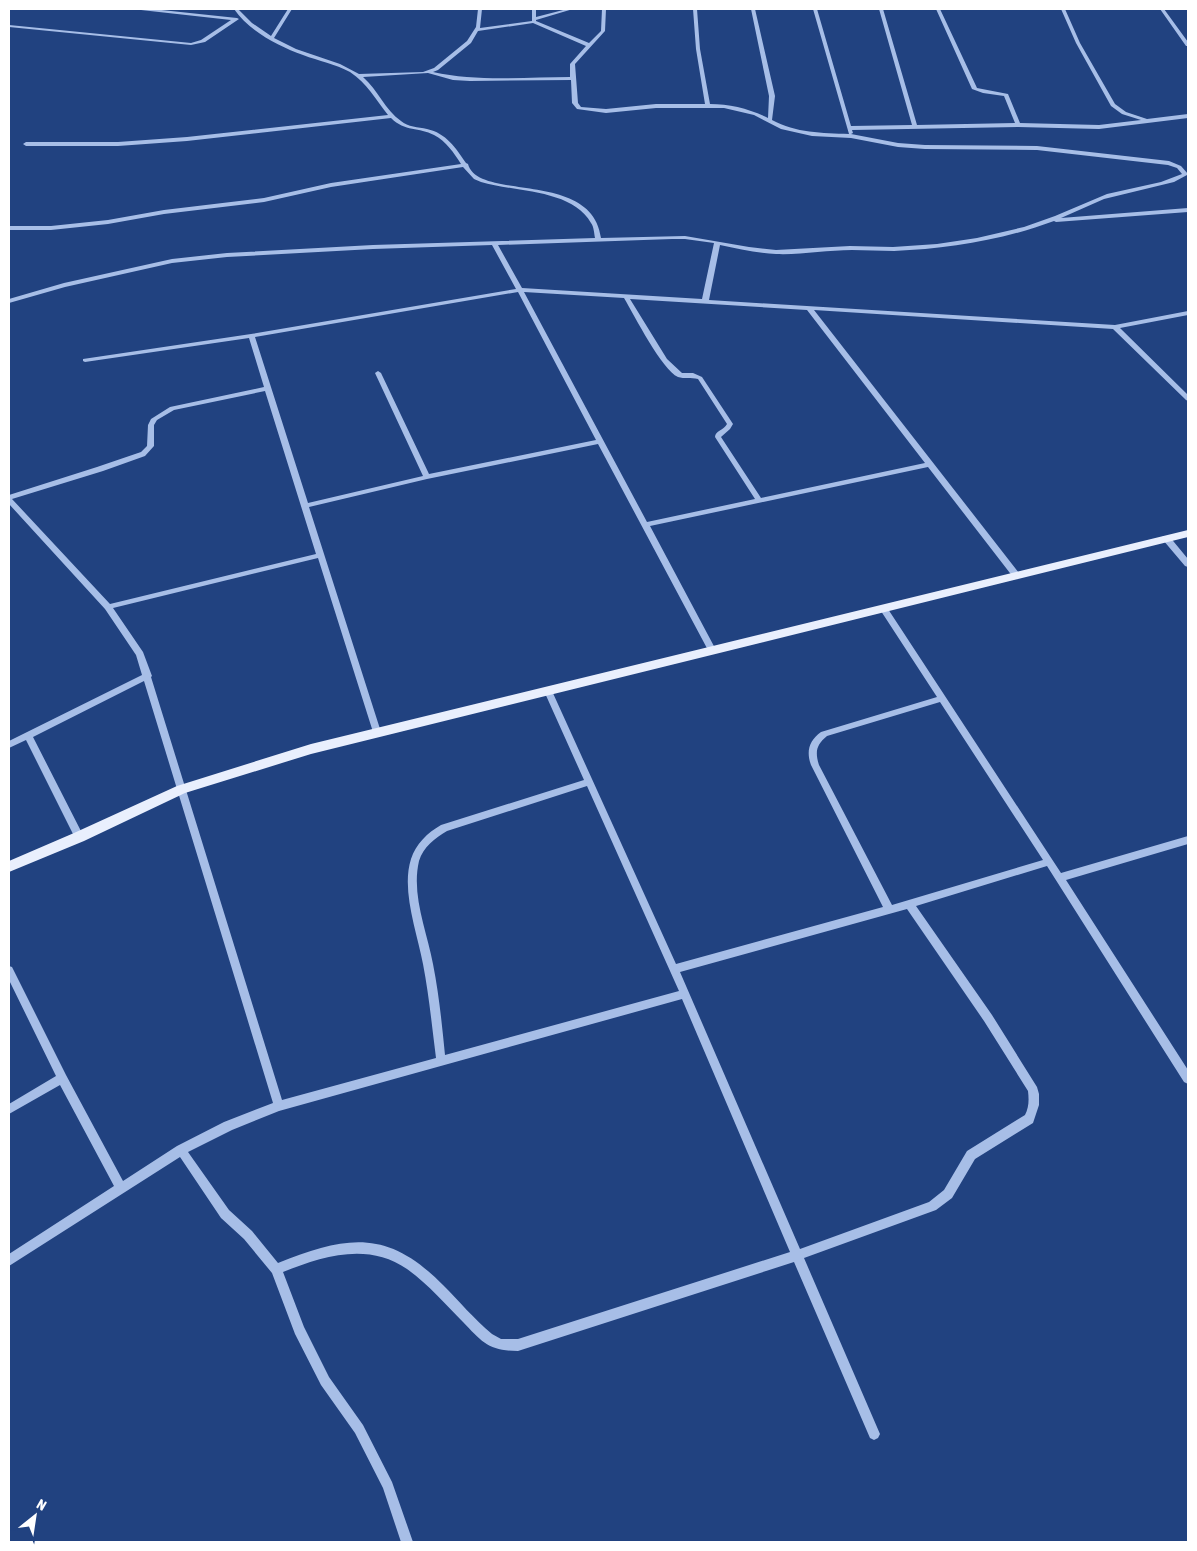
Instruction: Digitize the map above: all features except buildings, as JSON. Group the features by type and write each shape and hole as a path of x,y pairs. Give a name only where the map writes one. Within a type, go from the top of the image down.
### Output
{"main road":[{"path":"9,867 79,837 181,788 311,749 1188,533"}],"street":[{"path":"140,9 245,20"},
{"path":"236,9 245,20 272,38 302,53 349,69 371,87 392,116 405,126 425,129 437,134 456,151 476,177 484,181 567,200 581,208 595,222 598,240"},
{"path":"272,38 290,9"},
{"path":"359,76 436,70 463,47 476,30 480,9"},
{"path":"534,9 534,20"},
{"path":"476,30 534,20 571,9"},
{"path":"9,301 64,285 172,261 373,247 686,237 774,252 808,252 860,248 916,248 950,245 1001,235 1050,220 1106,196 1128,189 1172,181 1181,178 1185,174 1183,170 1174,165 1151,160 1037,148 950,148 898,145 851,136 820,135 783,128 770,120 743,110 708,106 656,106 606,111 579,108 575,103 572,64 603,31 604,9"},
{"path":"695,9 698,49 708,106"},
{"path":"753,9 772,96 770,120"},
{"path":"815,9 851,136"},
{"path":"881,9 915,127"},
{"path":"938,9 976,89 981,92 1006,95 1018,125"},
{"path":"1063,9 1078,43 1113,106 1124,113 1147,120"},
{"path":"1162,9 1188,44"},
{"path":"9,26 191,44 203,41 235,19"},
{"path":"534,20 589,45"},
{"path":"429,72 470,80 573,78"},
{"path":"26,144 118,144 187,139 392,116"},
{"path":"848,128 1018,125 1098,127 1188,116"},
{"path":"9,228 52,228 108,222 164,212 264,200 331,185 466,165"},
{"path":"1050,220 1188,210"},
{"path":"705,302 717,243"},
{"path":"495,244 712,650"},
{"path":"85,360 251,336 520,290 1114,327 1188,313"},
{"path":"626,297 664,360 672,369 680,374 700,378 730,426 720,432 718,437 759,500"},
{"path":"810,309 1016,575"},
{"path":"1114,327 1188,399"},
{"path":"251,336 378,732"},
{"path":"378,373 427,477"},
{"path":"268,388 172,408 154,419 151,426 150,446 143,454 9,499 108,607 140,654 279,1106"},
{"path":"305,506 427,477 601,441"},
{"path":"645,525 930,464"},
{"path":"1166,538 1188,564"},
{"path":"108,607 321,556"},
{"path":"883,608 1188,1079"},
{"path":"9,745 148,676"},
{"path":"548,690 685,994 874,1434"},
{"path":"889,909 814,765 811,756 812,748 815,741 824,734 942,698"},
{"path":"28,736 79,837"},
{"path":"441,1061 428,964 414,896 414,864 418,856 427,840 444,828 590,782"},
{"path":"1059,878 1188,840"},
{"path":"674,969 909,904 1049,862"},
{"path":"276,1269 314,1254 346,1247 371,1247 397,1256 429,1279 480,1331 496,1344 518,1346 798,1255 932,1206 948,1194 971,1155 1028,1119 1034,1110 1035,1102 1033,1090 988,1018 909,904"},
{"path":"9,970 62,1078 121,1188"},
{"path":"9,1260 181,1150 228,1126 279,1106 685,994"},
{"path":"9,1109 62,1078"},
{"path":"181,1150 225,1214 248,1235 276,1269 303,1338 326,1381 359,1430 388,1486 407,1542"}]}
